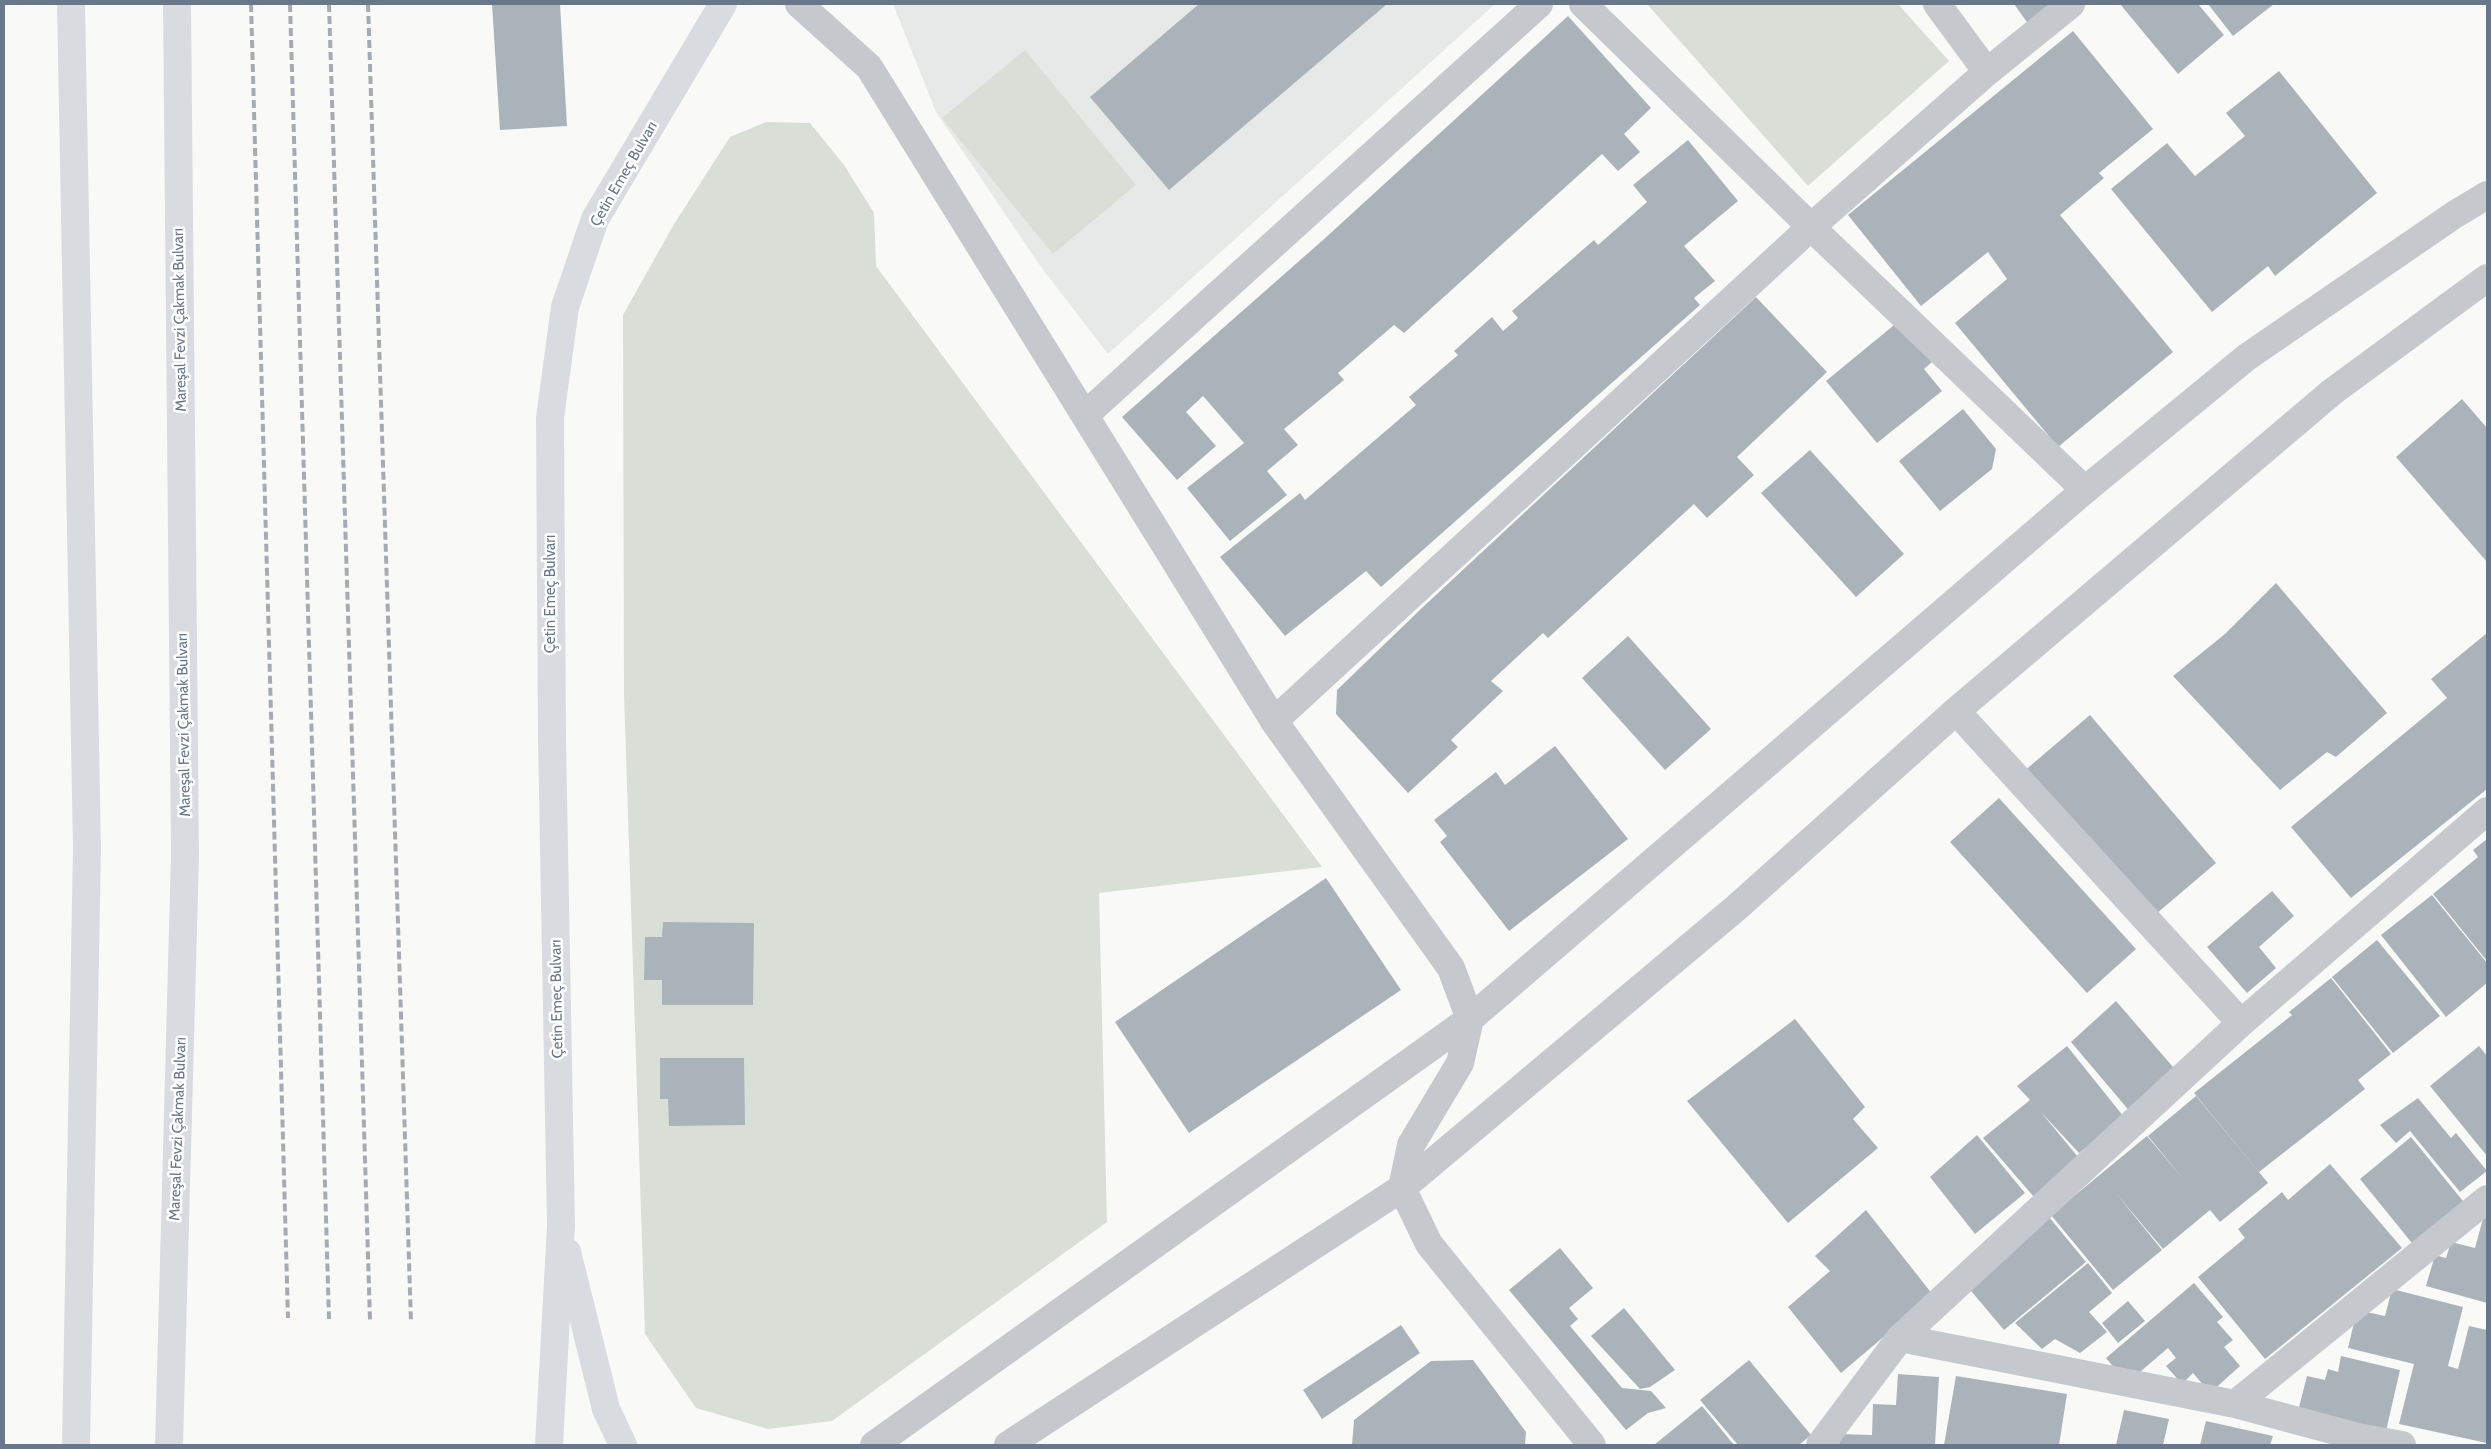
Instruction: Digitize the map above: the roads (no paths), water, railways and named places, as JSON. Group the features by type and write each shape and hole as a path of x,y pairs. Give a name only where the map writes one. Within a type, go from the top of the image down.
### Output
{"main road":[{"path":"71,4 87,848 76,1445"},
{"name":"Mareşal Fevzi Çakmak Bulvarı","path":"169,1445 185,855 178,4"},
{"name":"Çetin Emeç Bulvarı","path":"549,1445 561,1226 552,739 550,418 564,307 595,219 723,4"},
{"name":"Çetin Emeç Bulvarı","path":"561,1226 606,1409 623,1445"}],"street":[{"path":"799,4 869,67 1274,721 1451,968 1470,1019 1460,1063 1411,1145 1402,1188 1428,1244 1592,1445"},
{"path":"1084,415 1539,4"},
{"path":"1583,4 1811,227 2085,490"},
{"path":"1937,4 1987,72"},
{"path":"1274,721 1811,227 1987,72 2072,4"},
{"path":"874,1445 1470,1019 2085,490 2247,357 2454,215 2487,196"},
{"path":"1008,1445 1402,1188 1736,908 1956,711 2332,392 2487,278"},
{"path":"1956,711 2241,1023"},
{"path":"1820,1445 1900,1338 2241,1023 2487,811"},
{"path":"2235,1404 2487,1200"},
{"path":"1900,1338 2235,1404 2357,1441 2402,1445"}],"railway":[{"path":"251,4 288,1318"},
{"path":"290,4 329,1319"},
{"path":"329,4 370,1320"},
{"path":"368,4 411,1322"}]}
